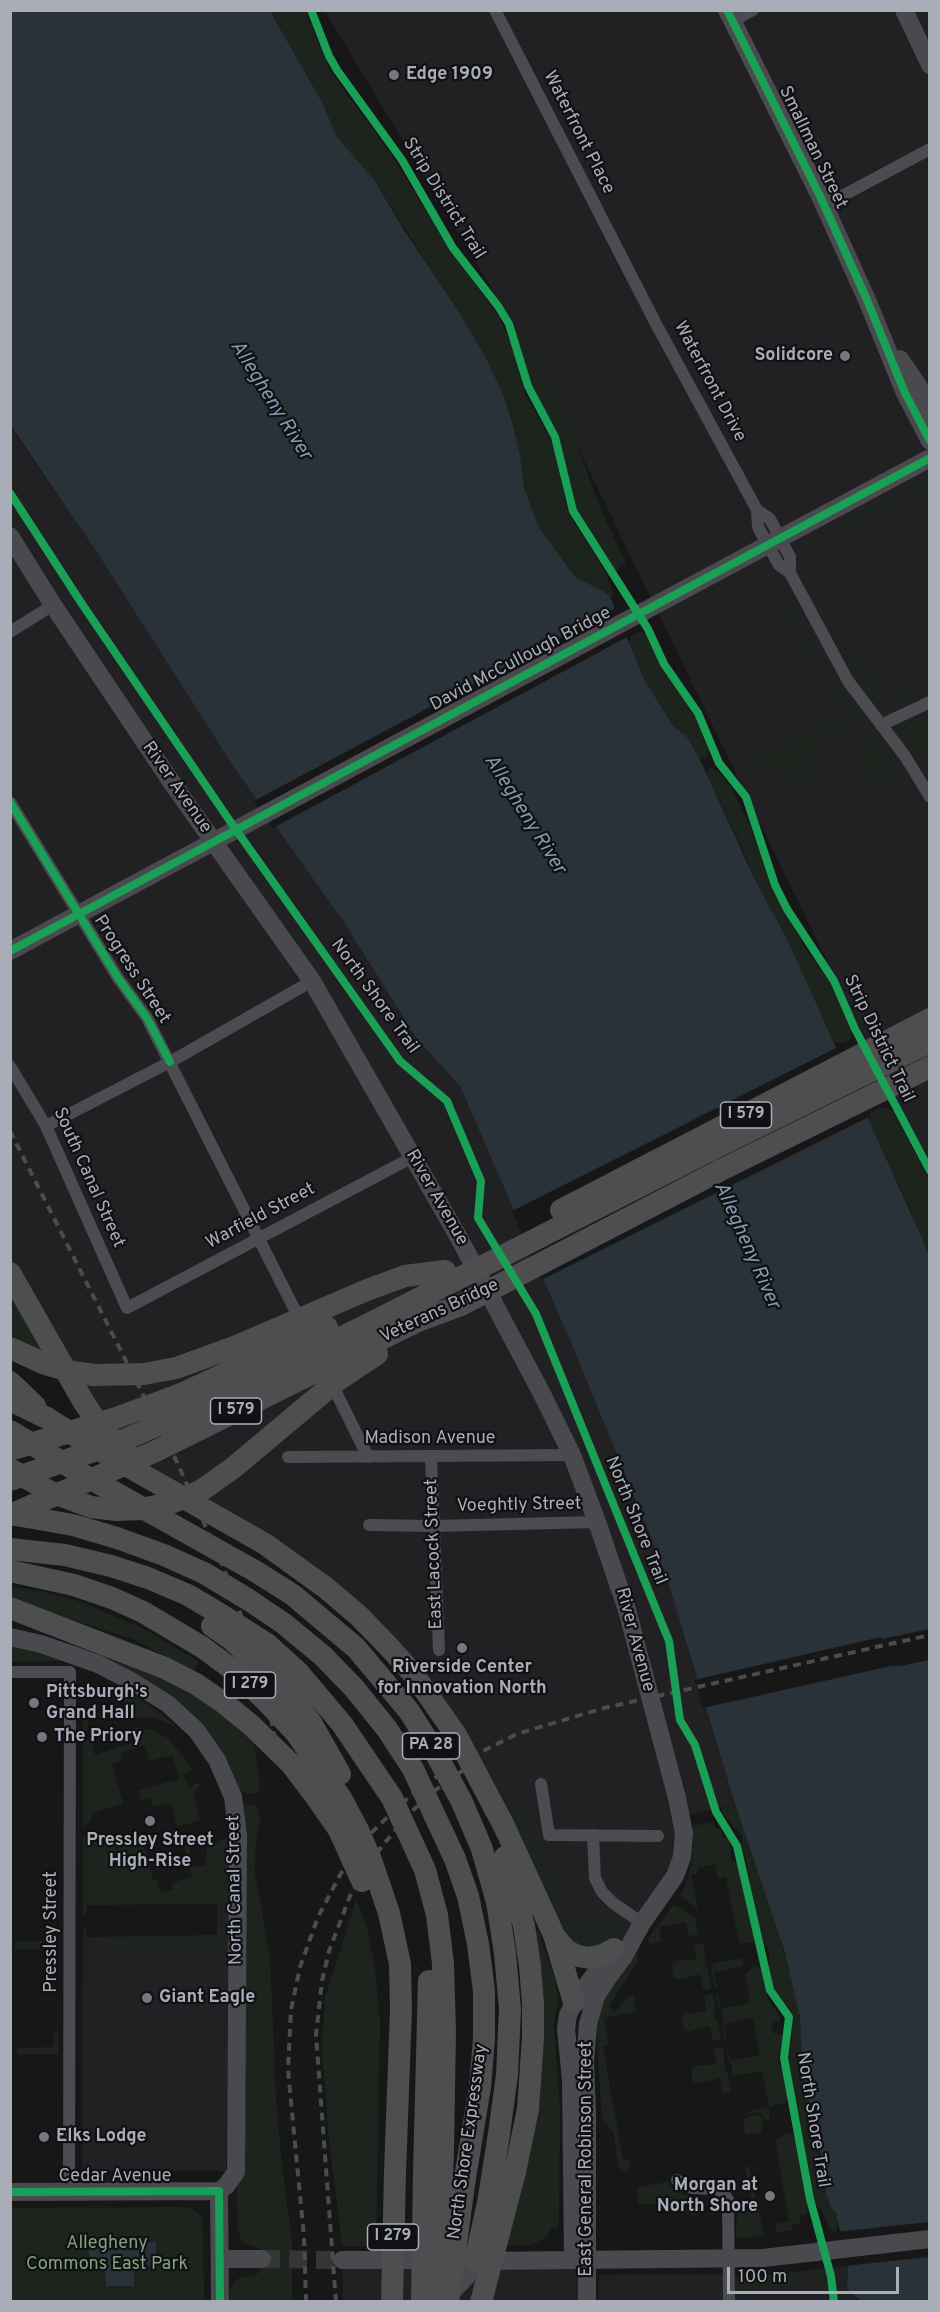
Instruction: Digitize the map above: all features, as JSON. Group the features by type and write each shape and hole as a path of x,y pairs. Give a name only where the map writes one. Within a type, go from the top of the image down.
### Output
{"highway":[{"name":"Veterans Bridge","path":"10,1450 116,1418 181,1394 445,1271 930,1019"},
{"path":"10,1480 110,1446 184,1414 930,1042"},
{"name":"Veterans Bridge","path":"10,1514 156,1451 418,1322 461,1305 719,1171 930,1067"},
{"path":"10,1348 45,1364 73,1371 94,1375 144,1374 176,1368 234,1347 405,1276 445,1271"},
{"path":"10,1274 82,1401 99,1425 164,1486"},
{"path":"10,1469 51,1492 91,1507 134,1509 174,1502 202,1490 233,1468 338,1380 376,1354 461,1305"},
{"name":"PA 28","path":"10,1382 47,1418 265,1544 319,1582 358,1616 402,1661 433,1700 456,1735 504,1826 554,1935 574,2002"},
{"path":"10,1400 47,1418"},
{"name":"PA 28","path":"10,1431 255,1571 293,1596 356,1648 409,1711 436,1754 462,1802 482,1849 497,1902 510,2009 507,2075 500,2134 489,2203 475,2261"},
{"name":"North Shore Expressway","path":"10,1514 73,1525 117,1538 204,1573 249,1600 283,1623 323,1656 387,1729 413,1769 455,1859 468,1896 478,1944 484,1991 484,2039 480,2087 448,2301"},
{"path":"17,1549 65,1555 148,1578 188,1595 267,1644 299,1673 342,1724 392,1798 424,1870 437,1915 443,1963 445,2031 440,2260 439,2287 435,2301"},
{"path":"17,1549 86,1566 161,1596 192,1612 231,1639 281,1684 310,1721 351,1794 367,1834 389,1913"},
{"name":"I 279","path":"10,1571 74,1585 132,1608 202,1647 236,1672 296,1733 341,1798 359,1832 389,1913 400,1964 401,2009 394,2173 392,2301"},
{"path":"10,1608 127,1652 196,1684 251,1725 292,1765 339,1830 356,1863 379,1929 391,1995 398,2070"},
{"path":"10,1622 73,1636 127,1652"},
{"path":"342,1724 376,1785 399,1834 414,1882 426,1938 429,1988 422,2301"},
{"path":"478,1776 514,1885 530,1966 533,2016 528,2109 516,2172 481,2301"},
{"path":"554,1935 567,1951 578,1956 590,1958 614,1949"}],"street":[{"name":"Waterfront Place","path":"495,10 629,271"},
{"path":"730,16 753,10"},
{"path":"904,10 930,65"},
{"name":"Smallman Street","path":"730,16 823,204 867,300 905,393 930,441"},
{"path":"823,204 930,149"},
{"name":"Waterfront Drive","path":"629,271 757,510 770,519 790,557 790,573 848,681 905,756 930,797"},
{"name":"Smallman Street","path":"867,300 930,408"},
{"name":"David McCullough Bridge","path":"10,951 930,458"},
{"name":"River Avenue","path":"10,536 53,605 170,780 312,981 498,1310 572,1455 627,1610 677,1798 684,1833 682,1857 675,1876 642,1923"},
{"path":"10,632 53,605"},
{"path":"881,725 930,702"},
{"name":"Progress Street","path":"10,802 118,978 147,1018 368,1457"},
{"path":"46,1126 170,1062 312,981"},
{"name":"South Canal Street","path":"10,1066 46,1126 126,1308"},
{"name":"Warfield Street","path":"126,1308 412,1157"},
{"name":"Madison Avenue","path":"288,1457 431,1458 572,1455"},
{"name":"East Lacock Street","path":"431,1458 439,1650"},
{"name":"Voeghtly Street","path":"369,1525 433,1526 597,1522"},
{"name":"North Canal Street","path":"10,1637 41,1644 98,1664 168,1704 197,1731 217,1760 233,1797 238,1835 236,2172 226,2186 219,2191"},
{"name":"Pressley Street","path":"10,1672 70,1672 69,2192"},
{"path":"541,1784 549,1835 658,1836"},
{"path":"593,1835 595,1878 602,1892 613,1904 642,1923"},
{"name":"East General Robinson Street","path":"586,2301 573,2209 571,2080 566,2030 568,2014 574,2002 614,1949 642,1923"},
{"name":"East General Robinson Street","path":"580,2259 588,2024 596,1996 624,1956 642,1923"},
{"name":"PA 28","path":"574,2002 585,2063"},
{"path":"677,2180 686,2186 716,2189 724,2193 728,2200 729,2301"},
{"path":"219,2191 220,2301"},
{"name":"Cedar Avenue","path":"10,2192 219,2191"},
{"path":"529,2259 554,2249 561,2242 567,2232 573,2209"},
{"path":"342,2260 729,2258 783,2256 930,2239"},
{"path":"220,2259 262,2259"},
{"path":"442,2301 466,2276 475,2261"}],"shaded area":[{"path":"325,11 929,11 929,1172 539,367"},
{"path":"10,426 98,554 233,766 345,924 417,1039 460,1086 575,1352 665,1572 735,1804 681,1817 682,1857 642,1923 614,1949 578,1956 504,1826 390,1648 119,1446 11,1273"},
{"path":"83,1944 229,1944 226,2171 82,2171"},
{"path":"342,2260 587,2260 587,2301 343,2301"},
{"path":"848,2266 847,2289 861,2301 598,2302 599,2275 714,2274 739,2278"}],"green space":[{"path":"270,11 305,11 330,70 394,159 451,251 500,318 516,357 524,392 554,446 571,518 603,568 614,594 610,597 575,577 538,526 524,488 520,455 512,422 503,394 486,358 375,181 337,137 323,104"},
{"path":"506,311 551,387 574,438 602,512 626,563 615,571 574,509 560,443 528,380 518,340"},
{"path":"929,480 929,485 819,545 811,545 812,542 839,526 920,482"},
{"path":"819,570 821,574 814,578 848,652 808,576"},
{"path":"781,590 815,651 805,657 776,592"},
{"path":"643,632 649,638 659,664 688,704 703,731 709,750 706,759 698,758 688,738 673,726 645,681 630,645 630,637"},
{"path":"856,652 866,666 883,702 929,680 929,686 906,697 900,704 885,710 865,687 863,678 849,655"},
{"path":"816,653 839,694 859,715 860,720 809,747 811,753 795,766 773,771 769,763 749,771 747,765 840,720 842,711 814,654"},
{"path":"926,716 929,725 929,736 925,739 929,749 929,767 916,746 908,741 900,730"},
{"path":"878,741 890,755 891,761 924,818 918,821 895,772 866,785 864,778 870,774 861,753 772,792 780,787 777,778 797,773 814,760 817,766"},
{"path":"710,767 720,773 732,789 751,828 776,896 808,953 829,981 851,1030 850,1040 842,1043 835,1042 821,1016 787,939 754,878 707,775"},
{"path":"879,1108 886,1108 894,1112 929,1180 929,1258 909,1206 868,1119 871,1113"},
{"path":"906,1109 929,1151 929,1161 906,1115"},
{"path":"10,1289 43,1348 40,1350 34,1349 11,1335"},
{"path":"11,1586 81,1602 142,1628 198,1661 194,1672 135,1640 11,1600"},
{"path":"66,1641 122,1658 197,1695 253,1738 260,1783 259,1793 248,1794 239,1790 206,1729 170,1696 65,1648"},
{"path":"12,1646 22,1647 67,1661 12,1662"},
{"path":"126,1690 155,1709 177,1728 156,1718 129,1717 126,1709 87,1720 89,1730 83,1731 83,1717 124,1706"},
{"path":"132,1727 151,1730 168,1738 188,1763 192,1769 183,1775 190,1787 199,1782 200,1786 193,1793 200,1818 198,1821 177,1827 171,1803 153,1807 151,1798 141,1801 138,1790 179,1779 172,1755 149,1761 144,1745 121,1753 122,1761 112,1764 123,1803 91,1814 92,1821 83,1826 83,1741 91,1740 95,1755 136,1742"},
{"path":"505,1796 528,1826 573,1929 599,1926 605,1920 604,1914 595,1906 597,1904 618,1921 615,1933 598,1951 568,1948 561,1923 545,1894"},
{"path":"234,1803 255,1805 259,1811 255,1873 270,1956 276,2100 292,2241 292,2301 229,2302 230,2289 236,2280 253,2276 261,2271 262,2252 261,2249 242,2243 237,2228"},
{"path":"735,1804 777,1925 796,1998 800,2018 802,2068 826,2193 838,2219 836,2231 829,2230 824,2215 812,2198 789,2070 788,2055 793,2032 791,2017 772,1986 769,1950 759,1933 741,1835 721,1812 724,1807"},
{"path":"713,1822 715,1828 721,1829 723,1837 729,1838 732,1861 737,1862 740,1866 754,1925 756,1939 753,1943 739,1943 726,1877 718,1878 715,1864 698,1868 699,1873 691,1875 698,1909 680,1896 686,1885 692,1862 693,1826"},
{"path":"95,1837 98,1845 131,1837 133,1840 142,1838 153,1880 157,1879 161,1893 173,1889 172,1883 192,1877 189,1867 206,1865 207,1845 191,1846 187,1862 184,1845 211,1838 214,1843 228,1837 229,1944 83,1944 83,1926 86,1927 86,1937 217,1935 217,1904 86,1905 86,1913 83,1915 83,1838"},
{"path":"356,1900 366,1924 375,1967 380,2022 376,2246 342,2246 328,2129 322,2047 325,1998"},
{"path":"674,1904 695,1918 698,1935 689,1936 686,1922 659,1927 661,1942 651,1944 652,1948 647,1940"},
{"path":"538,1930 555,1980 558,1999 554,2024 560,2110 559,2223 556,2229 552,2228 547,2236 538,2242 528,2245 506,2245 534,1933"},
{"path":"15,1941 57,1941 57,1949 15,1949"},
{"path":"703,1943 711,1988 703,1990 700,1974 677,1980 674,1978 671,1964 674,1964 673,1961 697,1959 694,1944"},
{"path":"636,1953 638,1956 636,1965 609,2006 615,2011 628,1996 632,1995 636,2012 604,2018 609,2046 603,2047 623,2160 629,2159 630,2167 627,2167 628,2172 625,2172 618,2164 613,2131 602,2121 596,2022 604,1995"},
{"path":"742,1958 743,1966 714,1972 717,1987 714,1987 711,1967 713,1963"},
{"path":"755,1966 762,1969 768,1999 780,2017 780,2021 774,2022 771,2028 773,2033 783,2035 778,2062 784,2072 788,2092 787,2102 769,2107 762,2071 733,2076 735,2091 726,2046 731,2061 760,2055 753,2018 724,2024 726,2039 724,2039 722,2010 720,2010 716,1994 718,1993 721,2009 750,2003 745,1974"},
{"path":"713,1994 721,2040 713,2041 710,2026 688,2032 687,2029 684,2030 682,2017 684,2014 706,2011 704,1996"},
{"path":"54,2031 58,2031 58,2054 17,2054 17,2048 54,2047"},
{"path":"723,2047 725,2072 727,2072 731,2092 723,2093 720,2078 697,2084 693,2082 691,2069 693,2066 717,2064 714,2048"},
{"path":"83,2083 86,2083 87,2166 83,2166"},
{"path":"769,2107 770,2120 765,2121 760,2112 747,2114 747,2112"},
{"path":"758,2114 763,2119 761,2133 745,2134 743,2119"},
{"path":"789,2133 796,2136 808,2205 806,2214 800,2215 801,2223 792,2225 793,2230 777,2233 775,2224 789,2221 775,2139"},
{"path":"749,2166 764,2236 736,2238 737,2210 752,2205 745,2167"},
{"path":"667,2182 676,2192 695,2197 698,2215 687,2214 686,2203 638,2204 638,2187"},
{"name":"Allegheny Commons East Park","path":"10,2208 192,2208 203,2218 204,2301 11,2301"},
{"path":"827,2269 825,2286 810,2281 809,2271"},
{"path":"801,2272 803,2283 738,2290 739,2280"}],"water":[{"name":"Allegheny River","path":"10,11 270,11 323,104 337,137 375,181 486,358 503,394 512,422 520,455 524,488 538,526 575,577 610,597 645,681 673,726 688,738 702,764 754,878 787,939 922,1238 930,1258 929,2301 861,2301 847,2289 848,2266 836,2213 826,2193 821,2156 802,2068 800,2018 784,1949 735,1804 665,1572 575,1352 460,1086 417,1039 345,924 233,766 98,554 11,426"},
{"path":"156,2242 156,2266 134,2267 134,2286 106,2286 105,2267 89,2266 89,2243"}],"pier":[{"path":"617,607 629,636 273,828 254,801"},
{"path":"840,1046 871,1116 541,1280 512,1211"},
{"path":"929,1629 929,1660 891,1666 703,1708 694,1680 881,1637 882,1639"},
{"path":"929,2222 929,2257 845,2266 836,2232"}],"tunnel":[{"path":"262,2259 342,2260"}],"railway":[{"path":"10,1131 176,1460 223,1566 250,1640 269,1708 280,1763"},
{"path":"306,2302 304,2237 288,2070 291,2010 300,1967 318,1917 340,1875 365,1839 402,1803 428,1782 459,1763 517,1734 604,1708 930,1635"},
{"path":"336,2302 316,2035 322,1981 329,1951 350,1896 382,1846 411,1812 433,1792 465,1769"}],"cycle path":[{"name":"Strip District Trail","path":"311,10 337,70 402,160 453,248 498,306 509,324 528,386 555,437 573,511 648,629 664,664 698,713 719,763 746,797 775,885 787,909 834,981 855,1029 930,1171"},
{"path":"727,10 820,196 867,300 905,393 930,441"},
{"path":"10,951 930,458"},
{"name":"North Shore Trail","path":"10,493 82,604 234,827 400,1061 447,1101 481,1181 478,1218 536,1314 669,1641 680,1720 695,1745 716,1812 737,1846 770,1990 789,2017 784,2058 810,2199 831,2276 834,2302"},
{"path":"10,802 118,978 147,1018 170,1062"},
{"path":"10,2192 219,2191 220,2302"}],"place":[{"name":"Edge 1909","path":"394,75"},
{"name":"Solidcore","path":"845,356"},
{"name":"Riverside Center for Innovation North","path":"462,1648"},
{"name":"Pittsburgh's Grand Hall","path":"34,1703"},
{"name":"The Priory","path":"42,1737"},
{"name":"Pressley Street High-Rise","path":"150,1821"},
{"name":"Giant Eagle","path":"147,1998"},
{"name":"Elks Lodge","path":"44,2137"},
{"name":"Morgan at North Shore","path":"770,2196"}]}
